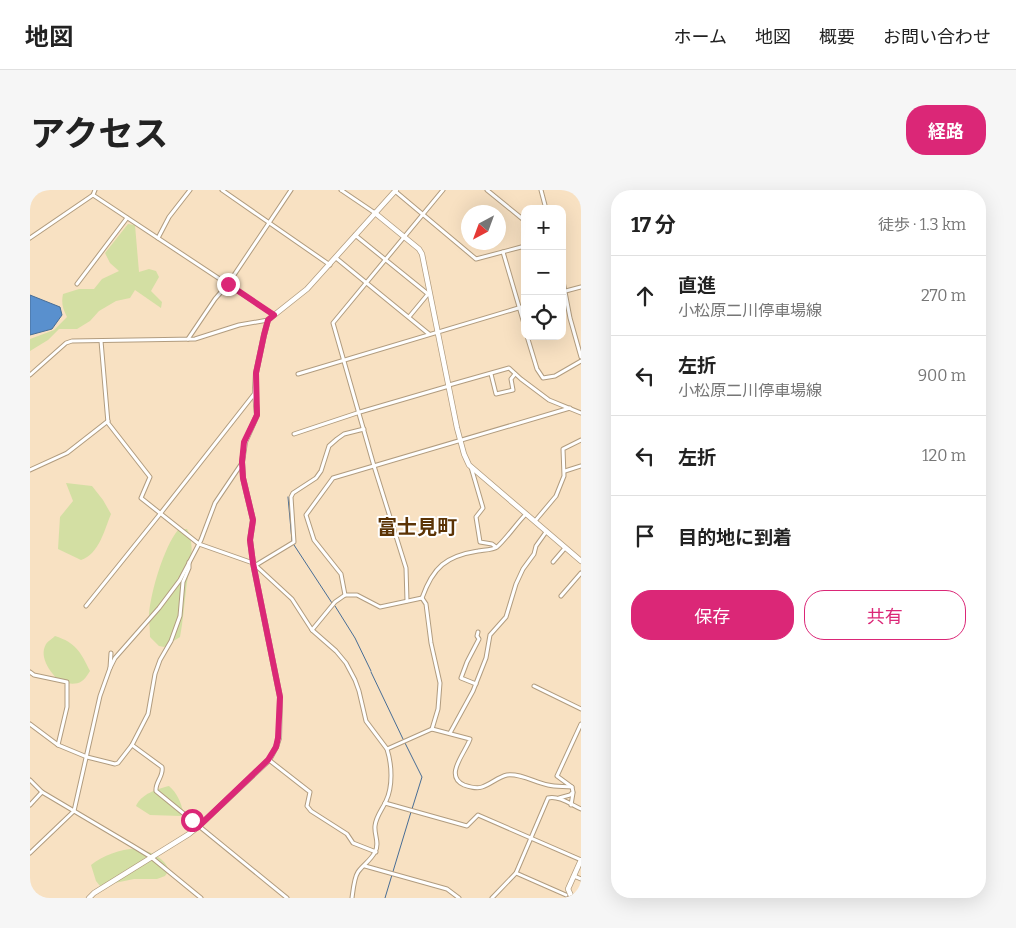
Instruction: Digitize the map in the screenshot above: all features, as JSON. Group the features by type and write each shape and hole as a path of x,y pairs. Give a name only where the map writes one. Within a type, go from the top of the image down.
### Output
{"main road":[{"path":"89,898 94,892 151,858 199,826 268,760 276,747 280,697 250,540 253,520 243,478 242,462 244,442 257,415 256,373 268,320 307,289 395,191"},
{"path":"374,213 405,237 422,254 460,440 470,465 581,561"},
{"path":"572,898 568,888 581,860"}],"street":[{"path":"30,238 94,196 95,190"},
{"path":"158,238 169,218 190,190"},
{"path":"222,190 330,265"},
{"path":"188,339 228,284 291,190"},
{"path":"341,190 374,213"},
{"path":"407,601 406,568 374,466 360,412 342,360 334,322 443,190"},
{"path":"488,190 521,218"},
{"path":"541,190 545,205"},
{"path":"395,191 476,259 521,247"},
{"path":"94,196 274,315"},
{"path":"77,284 127,218"},
{"path":"355,236 429,293 409,317"},
{"path":"503,252 521,314"},
{"path":"336,258 429,334"},
{"path":"566,291 581,287"},
{"path":"565,295 571,326 581,357"},
{"path":"298,374 519,308"},
{"path":"30,375 66,342 195,339 239,325 268,320"},
{"path":"528,340 536,369 543,378 555,376 581,361"},
{"path":"101,341 108,421 150,477 141,498 199,544 255,564 292,599 312,630 336,651 350,670 359,691 366,721 387,749 390,786 374,828 378,842 376,852 358,872 352,898"},
{"path":"294,434 360,412 509,368 549,400 581,413"},
{"path":"491,374 496,394 514,390 511,379 515,374"},
{"path":"86,606 255,392"},
{"path":"345,595 341,574 314,540 306,515 333,478 570,408"},
{"path":"30,470 67,453 108,421"},
{"path":"255,564 294,542 291,497 316,478 321,471 330,446 344,434 364,429"},
{"path":"535,522 556,496 564,476 563,449 581,440"},
{"path":"30,853 74,811 100,696 110,668 115,658 159,608 180,580 199,544 215,503 242,462"},
{"path":"470,465 483,508 476,517 480,542 492,544 496,548"},
{"path":"565,471 581,466"},
{"path":"422,598 431,576 450,558 465,553 496,548 526,514"},
{"path":"450,733 476,684 486,658 490,635 506,617 516,584 523,569 546,532"},
{"path":"553,562 565,548"},
{"path":"30,724 58,744 87,757 115,764 118,763 132,745 148,714 153,680 160,660 175,632 182,605 183,582 189,568 189,562"},
{"path":"561,596 581,573"},
{"path":"312,630 335,602 345,595 357,595 380,607 422,598"},
{"path":"422,598 426,604 431,643 440,683 438,709 432,729"},
{"path":"476,684 461,678 479,639 477,636 478,632"},
{"path":"110,668 111,652"},
{"path":"30,672 34,675 67,682 67,707 58,744"},
{"path":"534,686 581,709"},
{"path":"571,805 572,787 557,776 581,724"},
{"path":"387,749 432,729 470,739 454,775 456,780 462,784 472,788 481,787 506,775 513,775 550,786 572,787"},
{"path":"132,745 162,767 163,772 156,786 156,791 287,898"},
{"path":"268,760 310,792 307,806 310,811 347,834 353,843 376,852"},
{"path":"30,780 42,792 151,858 201,898"},
{"path":"30,806 42,792"},
{"path":"558,798 570,795 573,792"},
{"path":"492,898 516,873 548,798 558,798 581,809"},
{"path":"385,803 467,826 478,815 581,860"},
{"path":"365,866 446,889 460,898"},
{"path":"516,873 566,896 568,888"},
{"path":"574,876 581,879"}],"green space":[{"path":"128,224 135,225 139,272 149,269 156,271 159,277 151,291 162,302 161,308 135,290 130,298 116,301 99,311 90,321 77,329 59,329 48,340 30,351 30,339 54,330 67,317 62,301 63,294 79,289 94,289 102,279 119,271 110,263 105,253"},
{"path":"66,483 92,486 111,514 97,547 92,553 81,560 58,549 60,517 73,501"},
{"path":"187,529 192,552 180,637 164,647 159,646 150,637 149,614 152,594 168,547 178,530"},
{"path":"55,636 73,645 83,658 90,671 81,682 75,684 61,683 47,665 44,649 47,643"},
{"path":"169,786 180,801 183,812 181,816 150,815 136,806 145,795"},
{"path":"136,848 160,858 169,870 165,876 157,879 134,879 100,886 96,881 91,865 101,858"}],"water":[{"path":"30,295 60,307 62,315 52,329 30,335"}],"waterway":[{"path":"577,190 581,204"},
{"path":"288,497 292,541"},
{"path":"294,545 332,603"},
{"path":"335,606 355,638 371,671"},
{"path":"371,672 403,739"},
{"path":"405,743 422,777 412,809"},
{"path":"385,898 411,812"}],"district":[{"name":"富士見町","path":"417,527"}],"route":[{"path":"192,820 199,826 268,760 276,747 278,738 280,697 253,563 250,540 253,520 243,478 242,462 244,442 257,415 256,373 264,335 268,320 274,315 228,284"}]}
